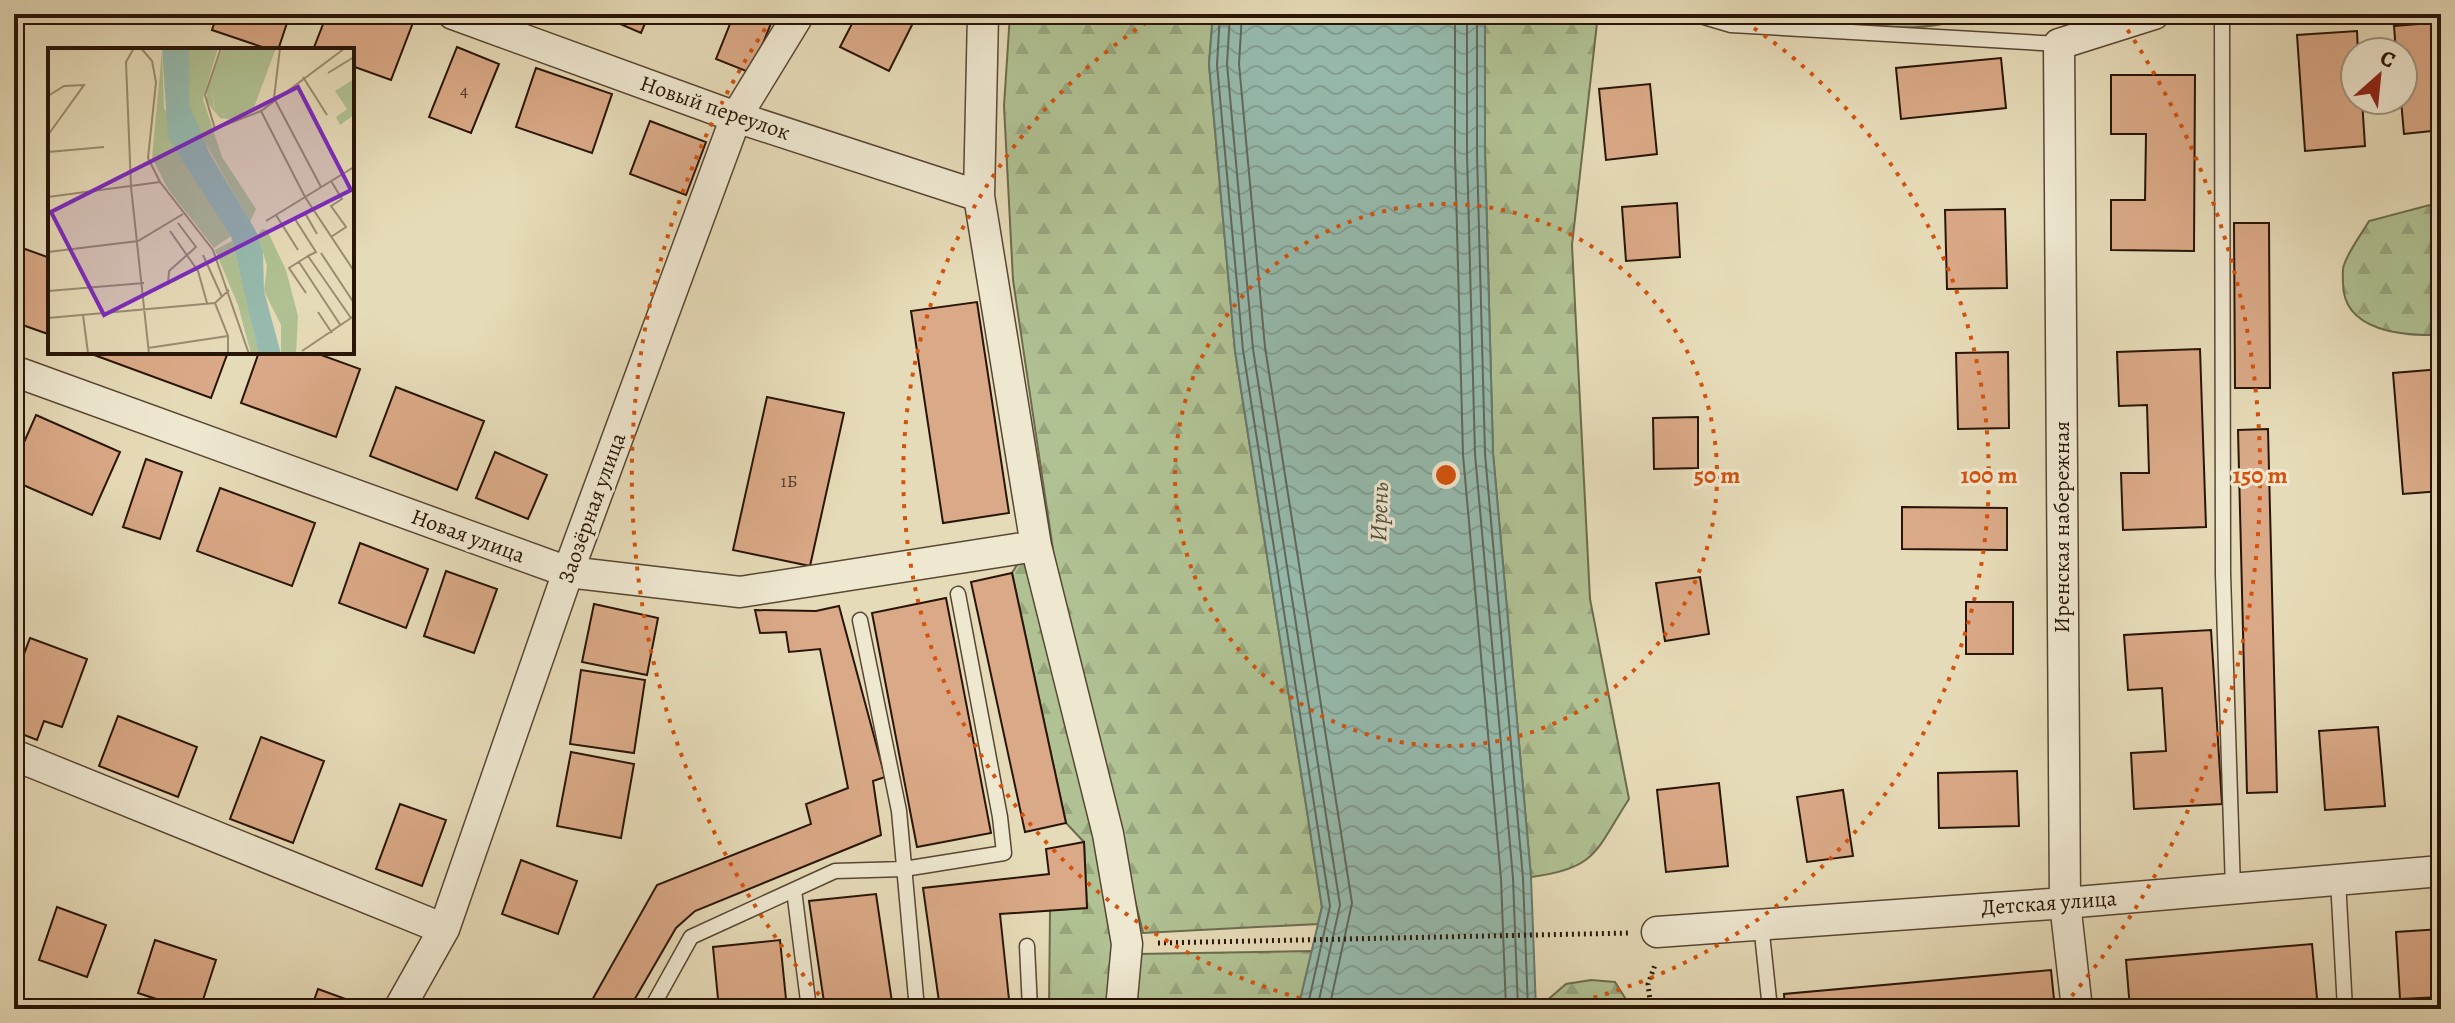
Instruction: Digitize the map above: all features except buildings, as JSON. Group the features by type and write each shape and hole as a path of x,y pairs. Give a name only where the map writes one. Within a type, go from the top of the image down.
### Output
{"street":[{"name":"Новый переулок","path":"453,14 736,117 979,196"},
{"name":"Заозёрная улица","path":"399,1009 444,929 568,572 736,117 799,14"},
{"path":"983,14 979,196 1036,546 1108,834 1127,944 1121,1009"},
{"path":"2059,44 2154,14"},
{"name":"Иренская набережная","path":"2059,44 2065,903 2077,1009"},
{"name":"Новая улица","path":"14,371 568,572 740,592 1036,546"},
{"path":"14,755 444,929"},
{"name":"Детская улица","path":"1663,932 2065,903 2441,871"}],"lane":[{"path":"1694,14 1731,25 2059,44"},
{"path":"2222,14 2223,574 2233,889"},
{"path":"651,1009 691,937 835,871 904,869 1004,853 958,594"},
{"path":"860,620 899,811 917,1009"},
{"path":"2338,880 2345,1009"},
{"path":"794,890 809,1009"},
{"path":"1761,924 1770,1009"},
{"path":"1027,946 1030,1009"}],"path":[{"path":"1127,944 1663,932 1648,984 1651,1009"}],"green space":[{"path":"1010,14 1213,14 1209,64 1235,351 1322,907 1318,924 1143,933 1059,590 1013,280 1004,106"},
{"path":"1485,14 1598,14 1572,245 1590,599 1629,799 1601,844 1582,862 1570,869 1531,877 1493,453 1485,153"},
{"path":"1826,14 1982,14 1942,24 1904,28 1867,24"},
{"path":"2441,202 2441,335 2394,332 2364,321 2353,312 2346,299 2343,271 2349,254 2369,221"},
{"path":"1031,562 1120,948 1114,1009 1049,1009 1050,910 1087,908 1084,842 1066,823 1012,573 1018,563"},
{"path":"1312,951 1298,1009 1132,1009 1137,954"},
{"path":"1591,980 1615,982 1632,1009 1537,1009 1566,984"}],"water":[{"name":"Ирень","path":"1213,14 1485,14 1485,153 1493,453 1531,877 1536,1009 1298,1009 1322,907 1235,351 1209,64"}]}
